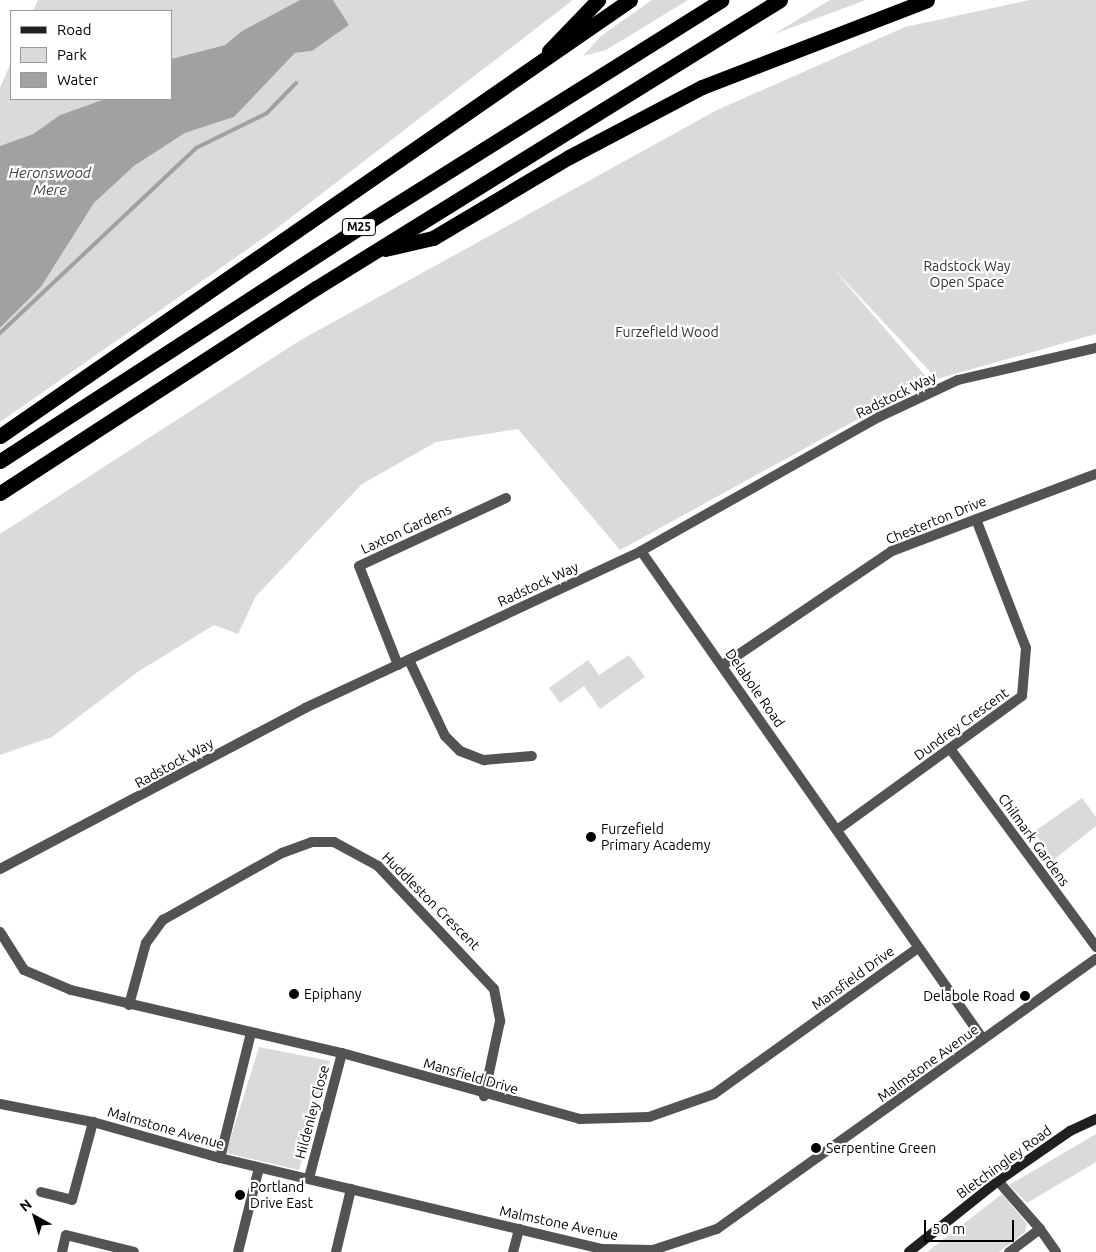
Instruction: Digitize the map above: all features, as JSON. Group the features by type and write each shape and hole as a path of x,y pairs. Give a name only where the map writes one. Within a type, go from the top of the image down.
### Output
{"highway":[{"path":"537,65 572,22 598,0"},
{"path":"0,436 630,0"},
{"name":"M25","path":"0,461 379,214 721,0"},
{"name":"M25","path":"0,493 374,252 780,0"},
{"path":"374,252 433,238 569,157 702,87 927,0"}],"street":[{"name":"Radstock Way","path":"0,869 306,708 641,550 879,417 958,380 1096,348"},
{"name":"Chesterton Drive","path":"723,665 892,551 1096,474"},
{"name":"Laxton Gardens","path":"398,665 359,566 506,498"},
{"name":"Dundrey Crescent","path":"837,830 951,750 1022,696 1026,648 976,519"},
{"name":"Delabole Road","path":"641,550 983,1039"},
{"path":"408,660 446,736 460,751 484,760 532,756"},
{"name":"Chilmark Gardens","path":"951,750 1096,947"},
{"name":"Huddleston Crescent","path":"129,1005 146,943 164,920 282,853 312,842 334,842 378,866 494,989 500,1020 484,1096"},
{"name":"Mansfield Drive","path":"0,932 13,958 37,979 129,1005 342,1053 484,1096 580,1119 630,1120 676,1111 714,1094 918,948"},
{"name":"Malmstone Avenue","path":"0,1104 93,1122 258,1168 309,1178 520,1229 628,1251 697,1239 816,1161 1096,959"},
{"path":"220,1158 251,1032"},
{"name":"Hildenley Close","path":"309,1178 342,1053"},
{"name":"Bletchingley Road","path":"909,1252 998,1181 1070,1131 1096,1119"},
{"path":"41,1192 72,1200 93,1122"},
{"path":"238,1252 258,1168"},
{"path":"998,1181 1040,1228 1056,1252"},
{"path":"336,1252 351,1189"},
{"path":"1009,1252 1040,1228"},
{"path":"513,1252 520,1229"},
{"path":"62,1252 66,1235 134,1252"}],"green space":[{"path":"38,0 300,0 242,31 225,45 172,59 172,10 33,10"},
{"path":"333,0 573,0 272,232 0,422 0,328 41,287 94,203 134,166 185,133 234,117 295,53 312,51 349,25"},
{"path":"652,0 688,0 606,50 583,56 601,36"},
{"path":"830,0 866,0 774,34"},
{"name":"Furzefield Wood","path":"1029,0 1096,0 1096,334 937,379 831,266 929,380 620,550 518,429 436,442 362,484 256,596 238,634 214,625 139,671 52,737 0,755 0,534 299,341 717,110 905,27"},
{"path":"10,64 10,100 102,100 60,115 33,134 0,146 0,88"},
{"path":"629,655 645,677 600,709 584,686 560,703 549,688 588,660 599,675"},
{"path":"1082,798 1096,817 1096,826 1052,861 1031,834"},
{"path":"259,1047 330,1061 299,1170 226,1153"},
{"path":"1096,1134 1096,1162 1027,1203 1009,1185"},
{"path":"1002,1194 1027,1224 1025,1232 999,1252 927,1252"}],"water":[{"name":"Heronswood Mere","path":"300,0 333,0 349,25 312,51 295,53 234,117 185,133 134,166 94,203 41,287 0,328 0,146 33,134 60,115 102,100 172,100 172,59 225,45 242,31"}],"waterway":[{"path":"0,333 196,148 267,113 296,83"}],"place":[{"name":"Furzefield Primary Academy","path":"591,837"},
{"name":"Epiphany","path":"294,994"},
{"name":"Delabole Road","path":"1025,996"},
{"name":"Serpentine Green","path":"816,1148"},
{"name":"Portland Drive East","path":"240,1195"}],"park label":[{"name":"Radstock Way Open Space","path":"967,274"}]}
